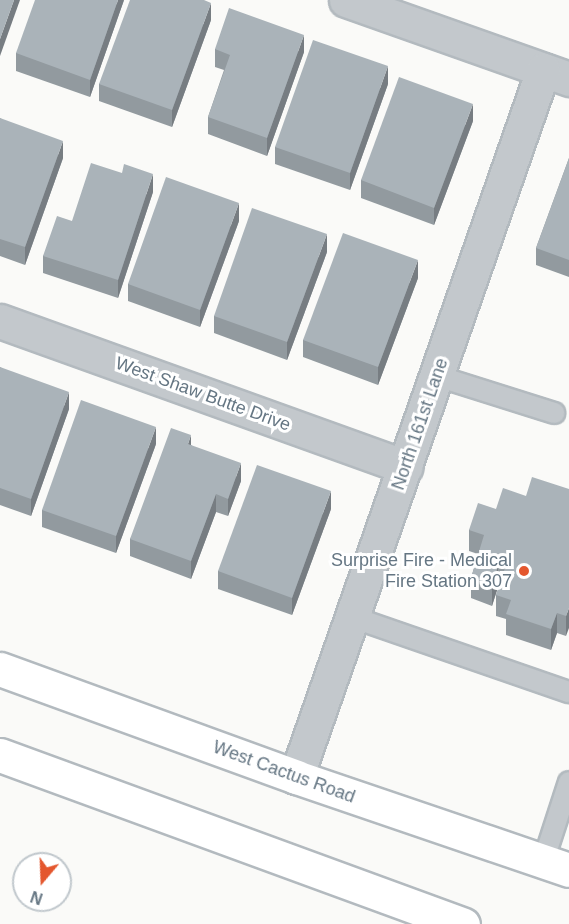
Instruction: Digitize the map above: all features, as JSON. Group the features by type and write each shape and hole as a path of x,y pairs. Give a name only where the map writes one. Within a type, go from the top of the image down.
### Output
{"main road":[{"name":"West Cactus Road","path":"0,669 296,777 556,866"},
{"path":"0,755 463,924"}],"street":[{"path":"346,0 556,74"},
{"name":"North 161st Lane","path":"296,777 437,376 556,74"},
{"name":"West Shaw Butte Drive","path":"0,321 405,466"}],"lane":[{"path":"437,376 554,413"},
{"path":"352,617 569,692"},
{"path":"556,866 569,782"}],"building":[{"path":"0,0 14,0 0,39"},
{"path":"35,0 118,0 90,80 16,53"},
{"path":"130,0 204,0 211,3 172,110 99,84"},
{"path":"229,8 304,35 267,138 208,117 230,55 215,49"},
{"path":"313,40 388,66 350,173 275,147"},
{"path":"399,77 473,104 434,208 361,180"},
{"path":"0,118 63,141 25,247 0,239"},
{"path":"569,158 569,260 536,248"},
{"path":"91,163 122,173 124,164 153,174 118,280 43,256 57,216 72,221"},
{"path":"166,177 239,203 200,310 128,284"},
{"path":"252,208 327,234 287,342 214,316"},
{"path":"343,233 418,260 378,367 303,340"},
{"path":"0,367 69,392 31,499 0,488"},
{"path":"81,400 156,427 116,536 42,510"},
{"path":"171,428 191,435 188,444 241,463 228,499 216,494 191,561 130,539"},
{"path":"257,465 331,491 292,598 218,571"},
{"name":"Surprise Fire - Medical Fire Station 307","path":"532,477 569,489 569,608 566,616 557,613 551,629 506,614 511,600 496,595 505,568 498,566 492,585 471,578 484,535 469,530 478,503 496,509 503,488 526,496"}],"place":[{"name":"Surprise Fire - Medical Fire Station 307","path":"524,571"}]}
